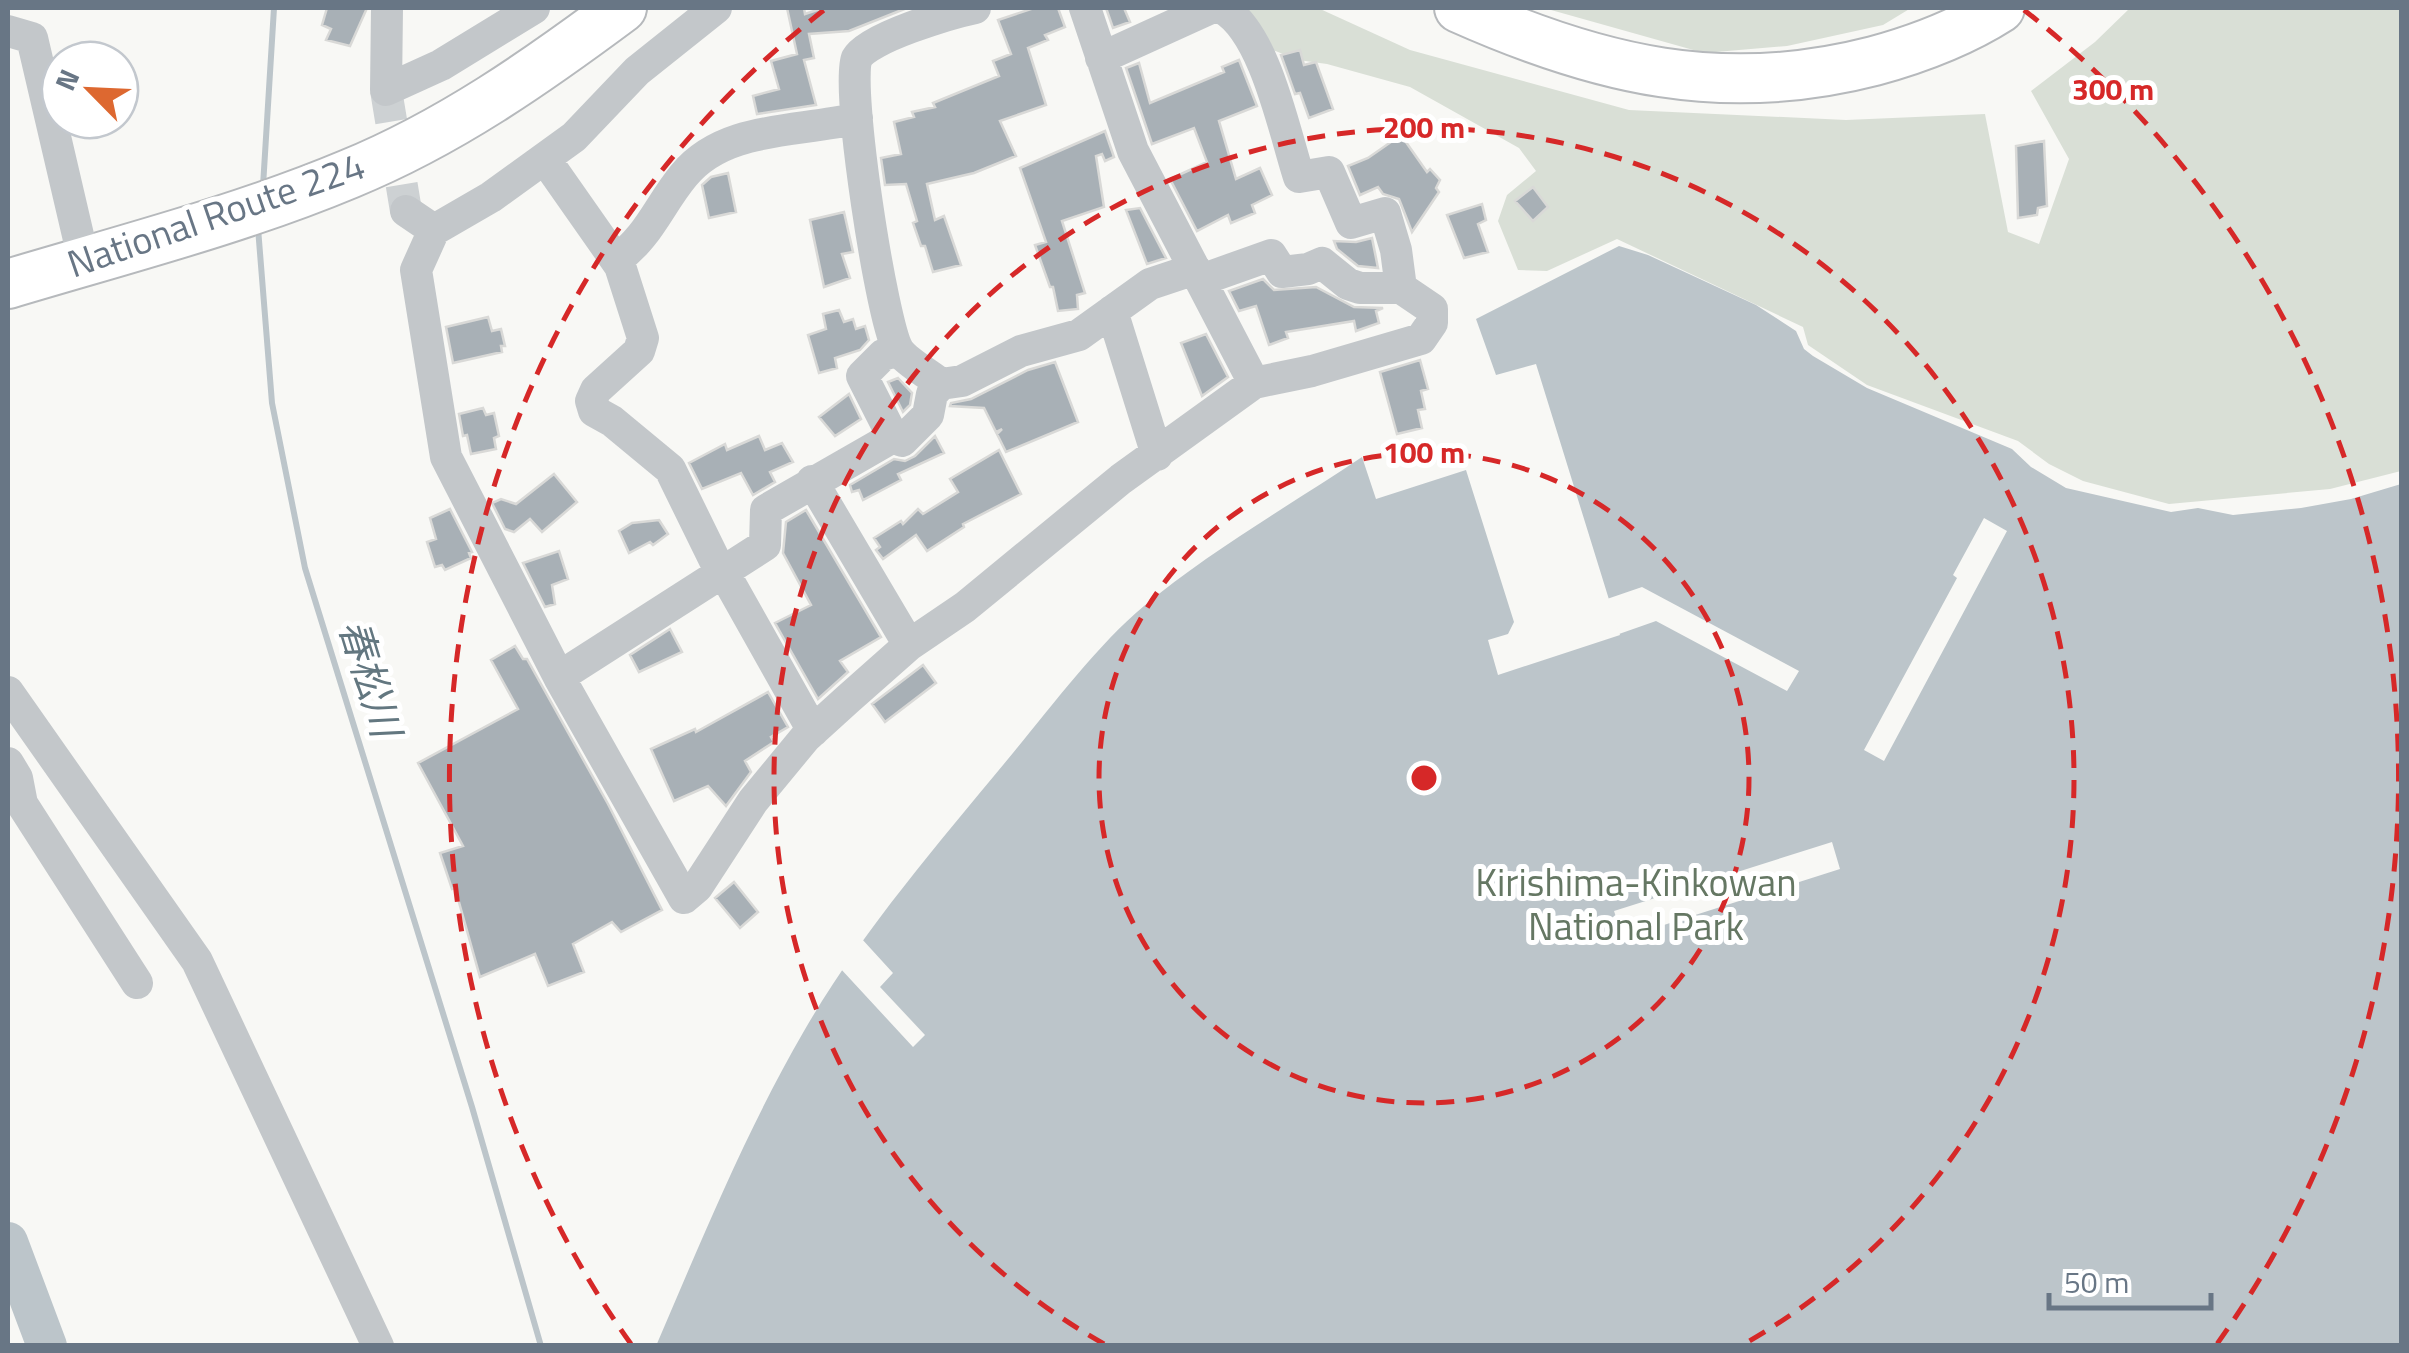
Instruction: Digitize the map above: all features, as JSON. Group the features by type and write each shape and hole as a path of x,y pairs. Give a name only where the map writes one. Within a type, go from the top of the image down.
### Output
{"highway":[{"name":"National Route 224","path":"8,284 200,226 352,174 497,98 622,8"},
{"path":"1459,8 1575,54 1705,80 1770,79 1829,72 1918,49 2000,8"}],"street":[{"path":"387,8 386,90 441,65 534,8"},
{"path":"716,8 637,72 546,159 434,230 416,270 446,457 560,677 684,898 697,887 752,802 812,731 909,645 942,625 1075,515 1254,384 1312,372 1422,338 1432,323 1432,309 1401,288 1360,288 1348,284 1322,262 1308,269 1282,272 1270,255 1150,284 1078,335 1021,351 962,381 941,384 932,394 928,415 902,440 893,437 862,376 883,355 898,350"},
{"path":"941,384 898,350 866,204 854,90 856,60 866,48 924,14 975,8"},
{"path":"1084,8 1133,152 1254,384"},
{"path":"1102,58 1210,8"},
{"path":"1222,8 1240,22 1264,67 1299,176 1330,172 1350,223 1385,213 1396,250 1401,288"},
{"path":"8,31 32,38 84,261"},
{"path":"616,260 635,246 684,176 702,158 725,144 857,118"},
{"path":"546,159 616,260 643,338 639,351 596,390 591,401 594,412 670,469 722,572 812,731"},
{"path":"406,212 434,230"},
{"path":"1112,311 1157,455"},
{"path":"560,677 765,546 766,510 893,437"},
{"path":"812,481 909,645"},
{"path":"8,692 197,960 378,1346"},
{"path":"8,763 17,778 22,804 137,984"}],"shaded area":[{"path":"1248,8 1318,8 1410,50 1629,110 1846,120 1985,114 2008,232 2039,244 2069,159 2031,91 2095,42 2130,8 2401,8 2401,471 2330,489 2169,504 2083,481 2049,464 2018,441 1867,385 1808,345 1803,327 1617,239 1547,271 1518,270 1498,221 1507,195 1536,171 1519,148 1410,87 1298,60 1273,50 1255,28"},
{"path":"1544,8 1911,8 1883,25 1787,46 1704,53"},
{"name":"Kirishima-Kinkowan National Park","path":"1619,246 1648,255 1756,305 1796,331 1804,349 1813,356 1867,388 2012,449 2031,467 2066,488 2171,512 2198,508 2233,515 2351,499 2401,484 2401,1345 656,1346 763,1107 804,1031 874,925 1090,659 1144,606 1196,566 1362,457 1376,499 1466,470 1514,622 1508,634 1488,640 1498,675 1620,635 1536,364 1496,375 1476,319"}],"pier":[{"path":"1984,518 2007,531 1884,761 1864,750 1957,578 1953,575"},
{"path":"1642,587 1799,671 1787,691 1656,621 1619,634 1607,599"},
{"path":"1832,842 1840,869 1623,938 1614,911"},
{"path":"861,938 893,973 880,987 925,1035 913,1047 840,968"}],"building":[{"path":"327,8 367,8 350,46 326,40 331,29 322,25"},
{"path":"787,8 804,8 805,14 823,8 907,8 849,31 809,34 814,58 804,60 816,105 757,114 753,96 779,89 771,61 797,54"},
{"path":"1034,8 1058,8 1065,27 1028,48 1046,105 1000,121 1016,156 974,173 927,184 935,220 944,216 961,265 933,272 913,223 917,221 906,184 885,185 881,158 901,154 894,122 914,117 912,112 935,107 933,103 999,76 993,61 1011,54 998,20"},
{"path":"1106,8 1124,8 1130,22 1113,28"},
{"path":"1300,50 1304,65 1316,62 1333,109 1309,118 1300,93 1295,94 1281,55"},
{"path":"1239,60 1257,106 1219,121 1236,179 1260,168 1272,195 1252,205 1255,213 1231,223 1228,215 1197,231 1170,179 1207,162 1194,128 1152,144 1126,68 1139,63 1150,103 1224,72 1222,67"},
{"path":"1105,131 1114,157 1105,161 1102,154 1096,156 1104,207 1062,221 1085,293 1077,295 1078,309 1058,311 1053,287 1035,245 1046,242 1020,168"},
{"path":"1401,135 1427,172 1430,169 1440,180 1436,188 1439,192 1412,232 1399,199 1383,194 1378,187 1360,195 1348,166 1368,158"},
{"path":"2044,141 2047,206 2038,208 2037,215 2018,218 2016,146"},
{"path":"728,173 736,212 709,218 702,185 711,177"},
{"path":"1533,187 1548,207 1533,221 1515,201"},
{"path":"1482,204 1486,220 1478,224 1488,252 1464,258 1447,215"},
{"path":"1140,208 1166,258 1147,264 1126,210"},
{"path":"844,212 853,252 842,254 850,278 824,287 810,220"},
{"path":"1372,238 1378,268 1358,266 1337,249 1334,241 1356,242"},
{"path":"1263,279 1274,290 1316,287 1354,307 1383,308 1376,311 1379,323 1356,331 1354,321 1286,332 1288,338 1269,345 1256,306 1239,311 1229,291"},
{"path":"839,310 844,322 853,319 856,329 865,326 869,340 860,350 835,358 837,368 819,373 808,335 826,329 823,314"},
{"path":"488,317 492,331 501,329 505,346 501,346 502,352 453,363 446,327"},
{"path":"1206,334 1228,377 1202,396 1181,343"},
{"path":"1420,360 1428,389 1421,391 1425,409 1418,410 1422,428 1397,434 1380,372"},
{"path":"1055,362 1078,422 1006,452 997,434 1002,429 996,432 984,408 950,406 1028,370"},
{"path":"898,378 912,393 910,405 903,412 888,382"},
{"path":"849,394 861,419 835,436 819,417"},
{"path":"483,408 486,415 494,413 499,436 494,438 496,449 471,454 459,414"},
{"path":"759,436 765,450 782,443 793,462 770,472 775,482 753,495 741,473 702,489 689,463 725,444 727,450"},
{"path":"935,436 944,453 898,474 901,480 863,500 859,490 852,492 850,485 894,459 905,461 915,456"},
{"path":"999,450 1021,494 963,524 927,551 916,535 883,559 874,538 901,521 903,524 918,509 923,514 958,492 950,479"},
{"path":"554,474 577,502 542,532 530,519 514,532 505,529 492,503 501,499 516,504"},
{"path":"450,509 472,552 471,558 445,570 442,565 435,567 427,542 436,539 430,518"},
{"path":"806,510 881,637 840,661 848,672 818,699 775,623 811,605 783,553 786,522"},
{"path":"659,520 668,534 653,545 650,542 629,553 619,531 632,523"},
{"path":"559,551 568,579 552,585 555,604 545,607 523,563"},
{"path":"670,629 682,652 639,672 630,655"},
{"path":"515,646 527,659 608,804 662,910 621,932 612,922 573,944 584,972 548,986 535,954 480,977 455,888 452,889 440,853 463,846 418,763 518,709 491,660"},
{"path":"923,665 936,683 885,722 872,704"},
{"path":"768,692 788,727 771,737 774,742 745,761 751,772 726,806 708,786 674,801 651,749 695,729 696,732"},
{"path":"734,882 758,912 740,928 715,898"}],"waterway":[{"name":"春松川","path":"263,186 274,8"},
{"name":"春松川","path":"258,228 272,403 305,568 472,1107 541,1346"},
{"path":"8,1242 47,1346"}],"tunnel":[{"path":"386,90 406,211"}]}
